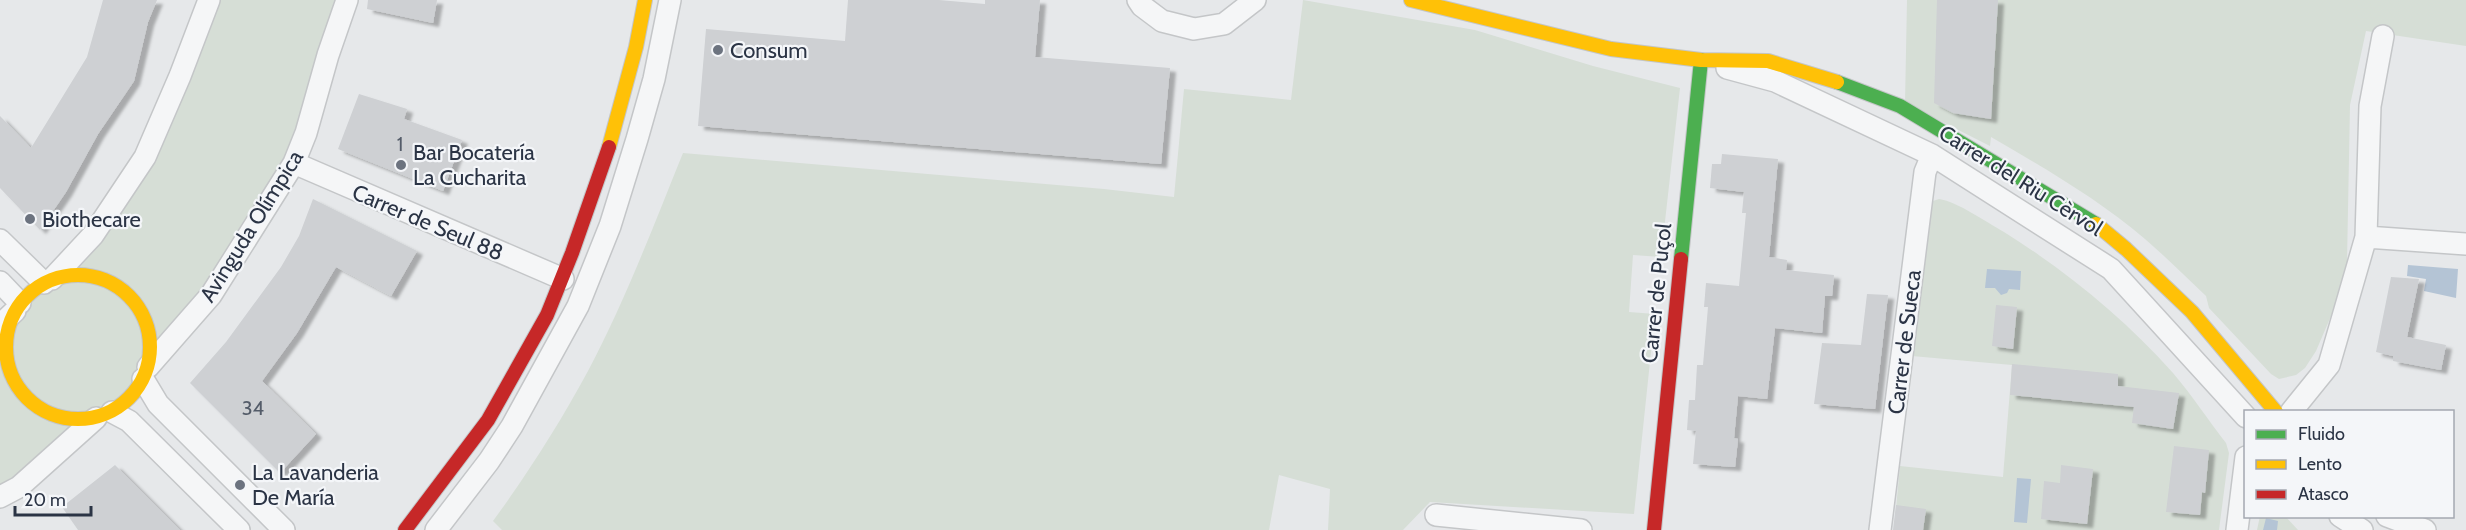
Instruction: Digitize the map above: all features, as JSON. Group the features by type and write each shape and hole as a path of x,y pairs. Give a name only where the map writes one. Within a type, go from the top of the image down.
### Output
{"street":[{"path":"12,313 48,281 93,235 145,157 180,76 209,0"},
{"name":"Avinguda Olímpica","path":"146,373 211,295 294,163 306,133 328,55 347,0"},
{"path":"405,530 488,420 527,352 563,279 611,141 636,47 645,0"},
{"path":"436,530 489,461 512,426 578,306 610,226 637,139 654,79 670,0"},
{"path":"1138,0 1142,6 1162,21 1194,29 1224,24 1255,0"},
{"name":"Carrer del Riu Cèrvol","path":"1411,0 1611,49 1701,60 1768,61 1826,78 1900,106 2091,220 2126,249 2192,312 2275,410"},
{"path":"2291,410 2329,365 2366,237 2370,106 2384,36"},
{"name":"Carrer del Riu Cèrvol","path":"1701,60 1775,81 1932,155 2111,269 2244,415"},
{"name":"Carrer de Puçol","path":"1654,530 1701,60"},
{"name":"Carrer de Sueca","path":"1880,530 1925,172 1932,155"},
{"name":"Carrer de Seul 88","path":"294,163 563,279"},
{"path":"2366,237 2466,244"},
{"path":"0,240 48,281"},
{"path":"0,497 19,487 104,415 130,398 146,373 151,346 148,326 139,307 125,292 103,278 77,274 48,281"},
{"path":"0,282 12,313 6,339 9,369 23,395 42,410 64,419 80,420 104,415 129,421 239,530"},
{"path":"146,373 158,404 284,530"},
{"path":"2237,530 2244,473"},
{"path":"1436,515 1581,530"},
{"path":"2343,518 2362,530"},
{"path":"2392,518 2425,530"}],"shaded area":[{"path":"209,0 347,0 306,133 256,226 112,412 56,414 96,418 0,497 0,325 44,283 145,157","holes":["140,313 151,346 147,364"]},
{"path":"1303,0 1475,30 1593,66 1680,88 1661,257 1633,255 1629,312 1655,314 1634,514 1430,502 1403,530 1328,530 1330,489 1279,475 1269,530 502,530 493,521 543,448 588,371 650,236 683,153 1174,197 1184,89 1291,100"},
{"path":"1907,0 2466,0 2466,46 2366,31 2350,105 2347,262 2337,302 2316,351 2305,368 2296,375 2279,379 2271,374 2209,308 2206,296 2127,224 2031,160 1991,137 1990,146 1905,103"},
{"path":"1939,199 1955,204 2004,232 2072,279 2135,333 2173,373 2226,443 2229,453 2219,530 1894,530 1900,466 2003,477 2012,365 1912,356 1929,207 1933,201"},
{"path":"2260,518 2287,518 2298,530 2257,530"}],"water":[{"path":"2408,265 2458,269 2456,298 2424,291 2426,279 2407,276"},
{"path":"1987,269 2021,271 2020,290 2009,289 2007,293 2001,295 1995,288 1985,288"},
{"path":"2017,478 2031,479 2027,523 2014,522"},
{"path":"2266,518 2278,521 2277,530 2263,530"}],"building":[{"path":"103,0 157,0 148,22 134,81 98,134 66,192 40,230 0,188 0,116 31,148 87,57"},
{"path":"368,0 437,0 433,23 367,9"},
{"path":"848,0 939,0 985,4 985,0 1040,0 1035,57 1170,68 1161,164 698,126 706,29 845,41"},
{"path":"1937,0 1998,0 1991,119 1953,113 1934,103"},
{"path":"359,94 407,109 404,119 462,140 443,191 338,149"},
{"path":"1722,154 1778,159 1769,257 1787,260 1786,270 1834,275 1832,296 1825,296 1822,333 1775,328 1767,399 1738,396 1734,438 1738,439 1735,467 1693,464 1696,431 1687,430 1689,400 1695,400 1697,365 1703,365 1708,307 1704,307 1706,283 1739,286 1746,213 1742,213 1744,192 1710,188 1712,164 1721,164"},
{"path":"313,199 417,251 391,296 336,267 297,333 262,381 316,434 280,473 190,383 226,342 281,267 299,236"},
{"path":"2391,277 2419,279 2407,337 2446,345 2441,370 2393,361 2393,356 2376,352"},
{"path":"1867,294 1888,295 1875,409 1814,404 1822,343 1861,345"},
{"path":"1996,305 2017,307 2013,349 1992,346"},
{"path":"2012,364 2118,374 2118,386 2179,393 2173,429 2132,423 2134,407 2010,395"},
{"path":"2174,446 2209,450 2205,493 2202,492 2200,515 2166,512"},
{"path":"115,465 180,530 78,530 62,507"},
{"path":"2061,465 2093,469 2087,524 2041,519 2044,481 2060,483"},
{"path":"1896,505 1926,509 1923,530 1893,530"}],"traffic: fast":[{"path":"1681,259 1701,60"},
{"path":"1837,82 1900,106 2096,224"}],"traffic: slow":[{"path":"609,147 636,47 645,0"},
{"path":"1411,0 1611,49 1701,60 1768,61 1837,82"},
{"path":"2096,224 2126,249 2192,312 2274,410"},
{"path":"78,275 106,280 129,296 145,319 150,347 145,375 129,398 106,414 78,419 50,414 27,398 11,375 6,347 11,319 27,296 50,280 78,275"}],"traffic: jam":[{"path":"405,530 488,420 547,315 572,253 609,147"},
{"path":"1654,530 1681,259"}],"place":[{"name":"Consum","path":"718,50"},
{"name":"Bar Bocatería La Cucharita","path":"401,165"},
{"name":"Biothecare","path":"30,219"},
{"name":"La Lavanderia De María","path":"240,485"}]}
